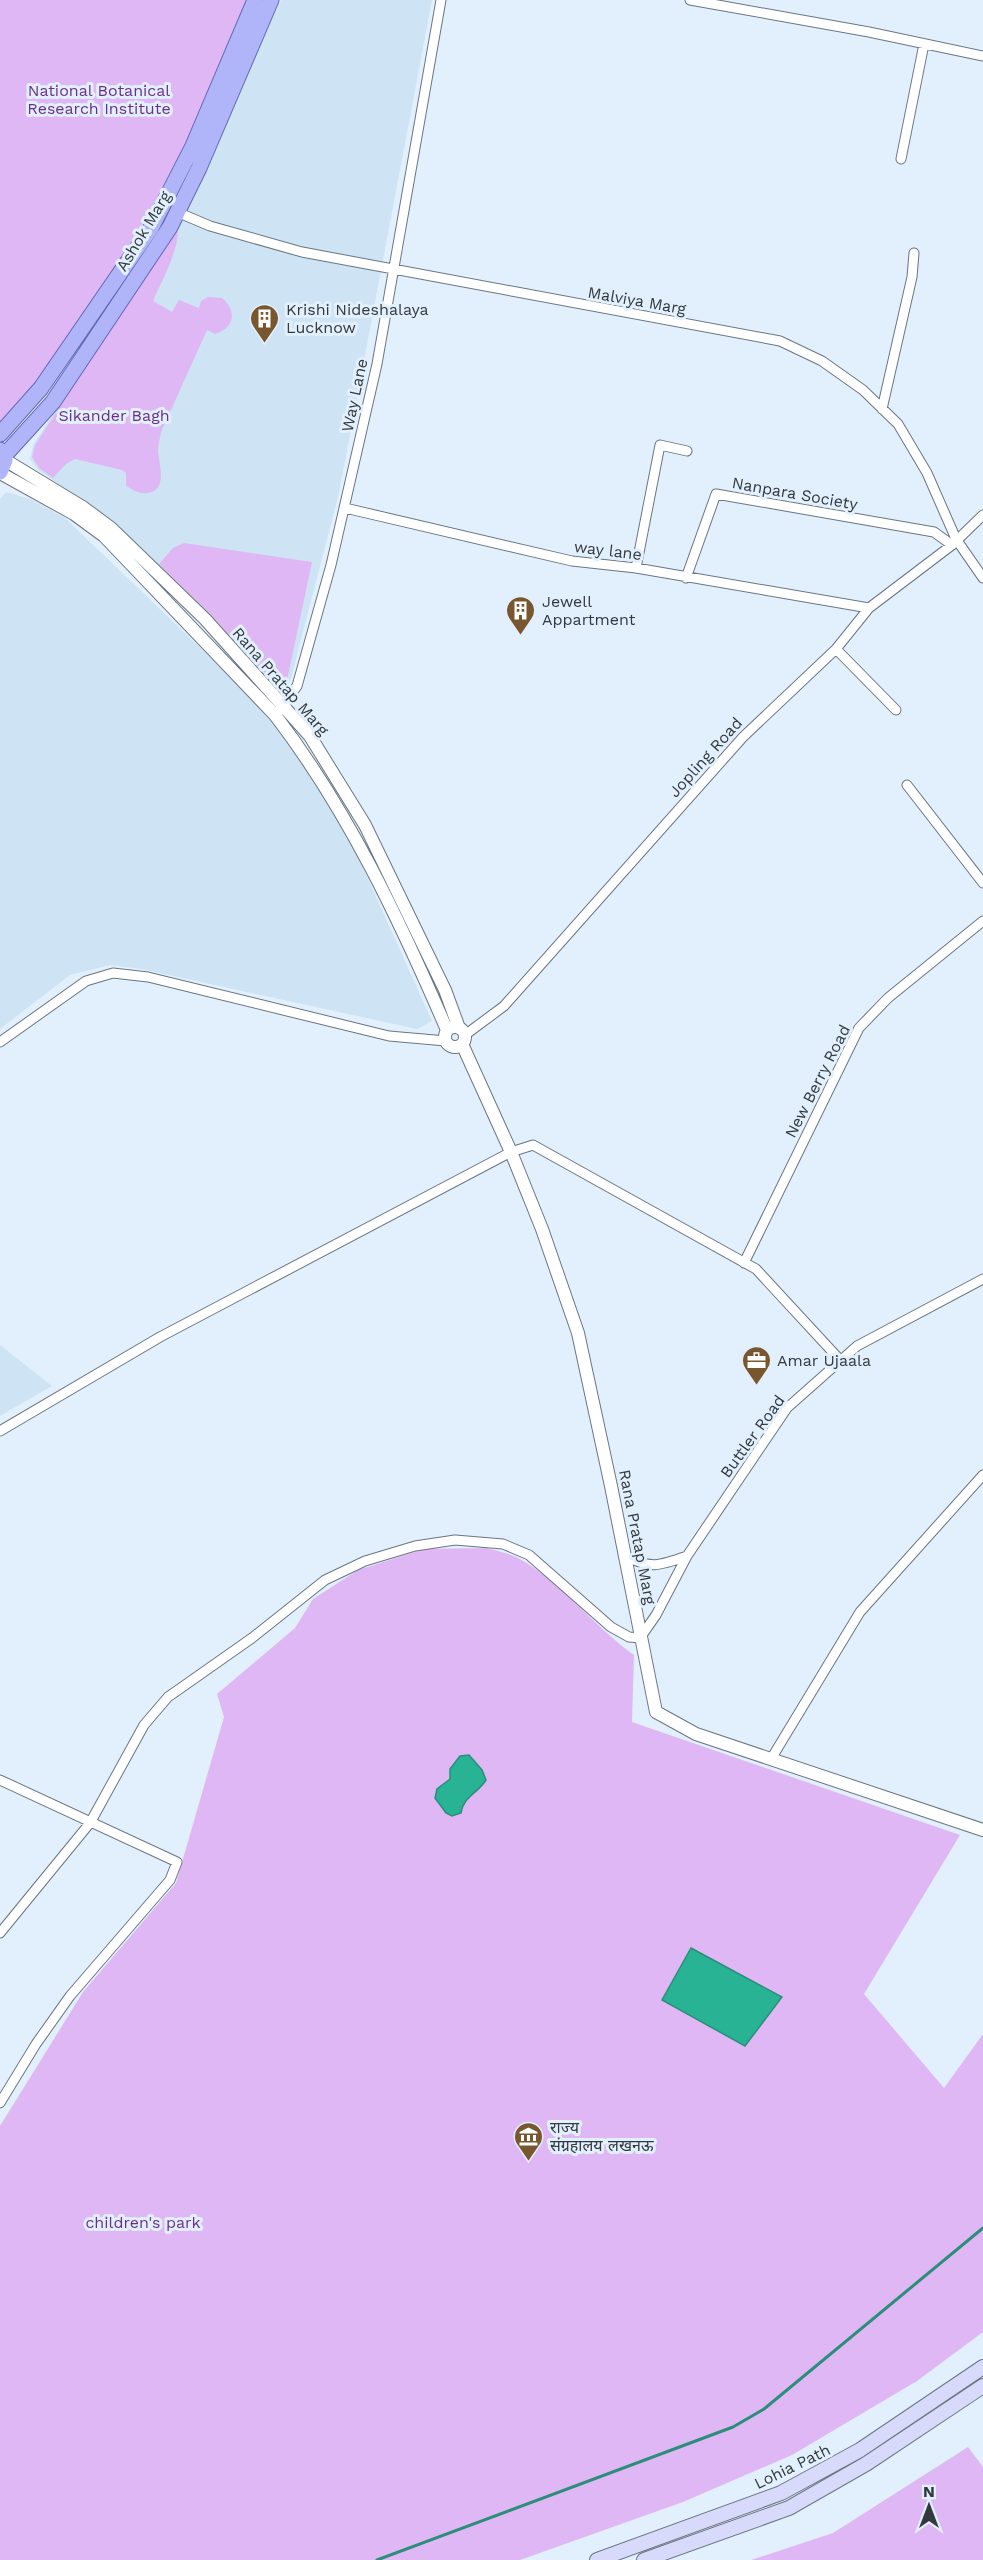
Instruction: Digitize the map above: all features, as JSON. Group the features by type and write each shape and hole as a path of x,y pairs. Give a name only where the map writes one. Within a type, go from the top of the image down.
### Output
{"main road":[{"name":"Ashok Marg","path":"0,434 41,388 151,228 194,146 255,0"},
{"name":"Ashok Marg","path":"2,462 53,402 177,212 200,168 271,0"},
{"name":"Lohia Path","path":"597,2560 781,2493 860,2450 983,2367"},
{"name":"Lohia Path","path":"644,2560 789,2508 866,2464 983,2386"}],"street":[{"name":"Way Lane","path":"279,711 297,686 345,508 377,364 441,0"},
{"path":"690,0 983,56"},
{"path":"901,159 924,44"},
{"name":"Malviya Marg","path":"177,212 210,226 302,252 393,267 564,302 780,341 822,361 863,390 898,424 927,473 954,542 983,578"},
{"path":"882,409 912,277 914,253"},
{"path":"636,568 660,445 687,451"},
{"name":"Rana Pratap Marg","path":"2,462 84,508 111,528 205,619 279,711 310,736 365,825 445,990 456,1036 511,1152 542,1229 578,1332 656,1712 696,1734 983,1830"},
{"name":"Nanpara Society","path":"686,578 716,494 934,532 954,542"},
{"name":"way lane","path":"345,508 572,561 636,568 869,608"},
{"name":"Jopling Road","path":"456,1036 504,1006 743,737 836,649 869,608 954,542 983,515"},
{"path":"836,649 896,710"},
{"path":"907,785 983,883"},
{"name":"New Berry Road","path":"744,1263 859,1028 888,998 983,921"},
{"path":"0,1042 86,981 113,973 148,977 390,1036 456,1036"},
{"path":"0,1431 160,1337 511,1152 533,1145 756,1269 841,1361"},
{"name":"Buttler Road","path":"640,1638 656,1615 687,1556 787,1408 857,1346 983,1279"},
{"path":"771,1759 860,1612 983,1475"},
{"path":"1,1930 90,1823 144,1725 168,1697 252,1638 326,1580 365,1561 414,1546 455,1540 503,1544 529,1555 611,1627 629,1637 640,1638"},
{"path":"625,1556 644,1565 661,1566 687,1556"},
{"path":"0,2103 36,2044 70,1996 170,1880 177,1862 1,1783"}],"shaded area":[{"path":"281,0 432,0 339,493 290,682 278,689 116,523 38,470 30,459 33,445 175,225"},
{"path":"6,492 30,499 65,518 210,657 276,725 337,810 432,1021 417,1029 141,969 110,965 70,975 0,1029 0,499"},
{"path":"0,1345 52,1386 0,1416"},
{"path":"469,1755 482,1770 486,1780 468,1799 461,1813 452,1816 446,1813 435,1798 437,1789 450,1779 450,1769 460,1756"},
{"path":"691,1948 782,1997 745,2046 662,2000"}],"green space":[{"name":"National Botanical Research Institute","path":"0,0 249,0 166,189 29,398 0,426"},
{"name":"Sikander Bagh","path":"177,226 178,234 174,253 153,301 172,312 179,300 199,308 201,301 208,297 222,298 230,308 232,319 227,328 222,331 215,334 207,330 161,432 158,451 161,476 158,487 148,493 133,490 126,485 126,473 122,470 75,459 66,464 53,478 39,468 32,457 35,445"},
{"path":"184,543 312,562 287,680 277,685 159,564 173,548"},
{"name":"children's park","path":"487,1548 507,1553 534,1568 634,1655 632,1722 960,1835 864,1994 944,2088 983,2034 983,2332 917,2381 792,2455 683,2502 520,2560 0,2560 0,2126 83,1992 176,1883 224,1717 217,1694 295,1628 313,1599 358,1570 424,1549"},
{"path":"968,2447 983,2467 983,2560 751,2560 833,2533"}],"waterway":[{"path":"377,2560 733,2427 764,2409 983,2228"}],"place":[{"name":"Krishi Nideshalaya Lucknow","path":"265,344"},
{"name":"Jewell Appartment","path":"521,636"},
{"name":"Amar Ujaala","path":"756,1386"},
{"name":"राज्य संग्रहालय लखनऊ","path":"529,2162"}]}
